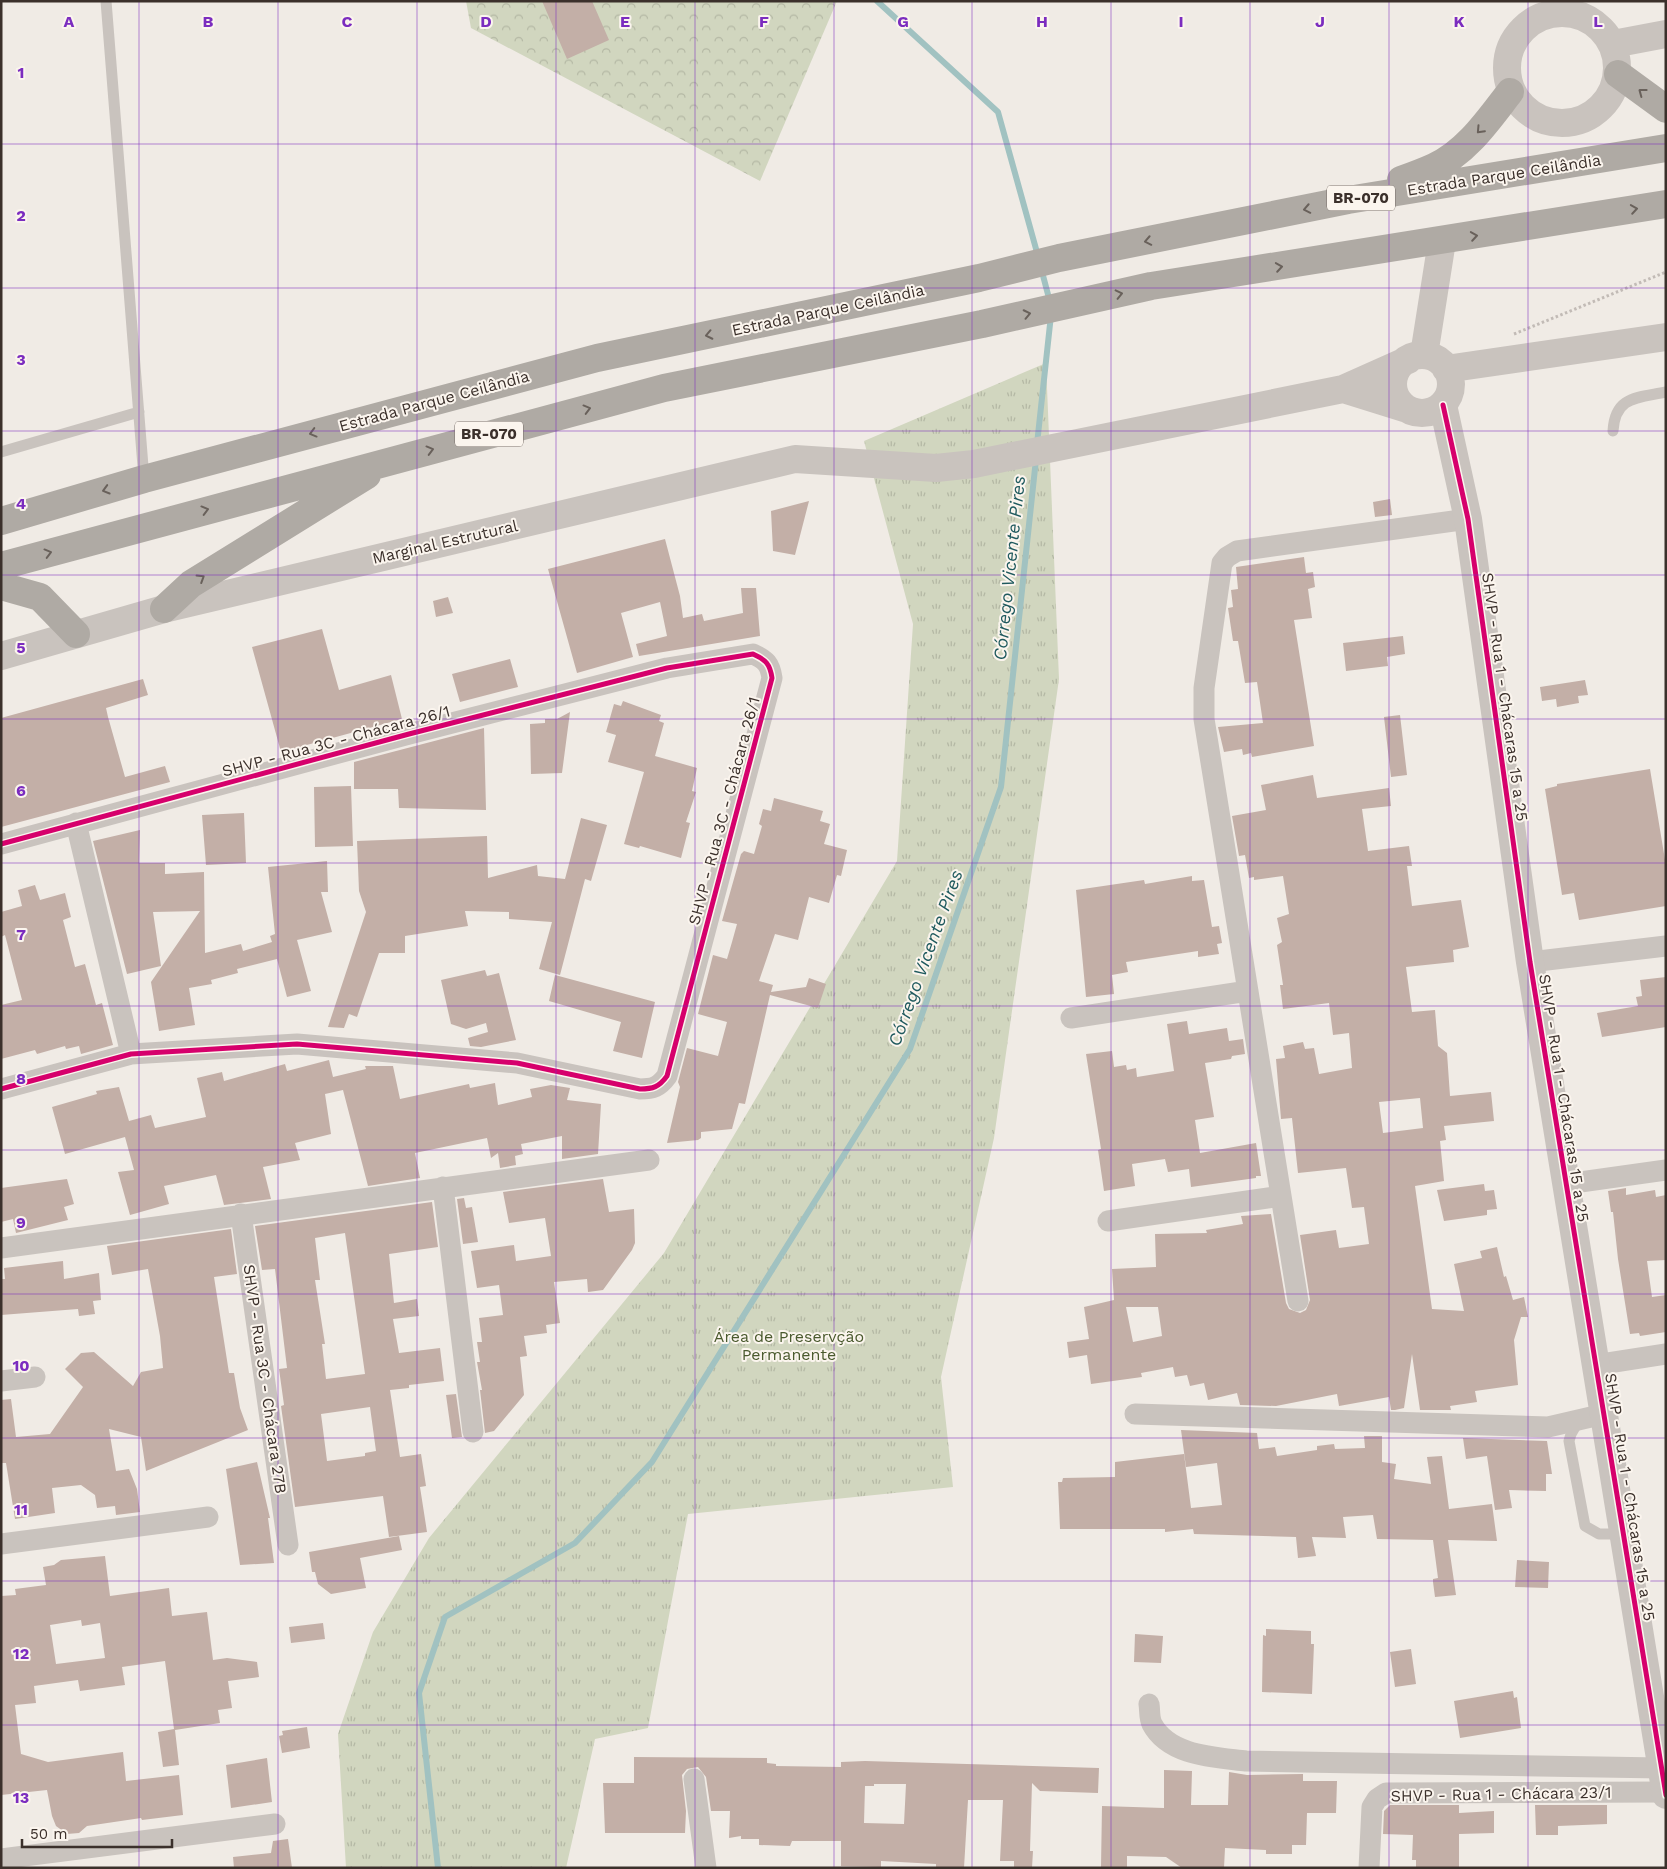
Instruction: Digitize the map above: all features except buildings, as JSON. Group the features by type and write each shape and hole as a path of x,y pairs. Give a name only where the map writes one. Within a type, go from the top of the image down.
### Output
{"highway":[{"path":"1618,74 1666,109"},
{"path":"1348,200 1435,167 1459,151 1483,126 1510,92"},
{"name":"Estrada Parque Ceilândia","path":"1,521 144,479 597,358 979,278 1058,258 1348,200 1666,148"},
{"name":"BR-070","path":"1,566 664,388 982,324 1150,286 1666,204"},
{"path":"164,609 192,584 391,460"},
{"path":"1,586 40,597 76,634"}],"street":[{"path":"1576,7 1613,44 1618,74 1613,92 1603,107 1588,118 1571,124 1535,118 1520,107 1510,92 1506,56 1525,25 1576,7"},
{"path":"1613,44 1666,34"},
{"path":"1342,389 1410,411 1431,412 1443,404 1451,390 1426,361 1442,241"},
{"name":"Marginal Estrutural","path":"1,656 164,609 795,460 936,468 974,464 1120,436 1342,389 1426,361 1666,337"},
{"path":"1410,411 1397,398 1394,391 1396,372 1426,361"},
{"name":"SHVP - Rua 1 - Chácaras 15 a 25","path":"1443,404 1468,519 1530,962 1595,1365 1591,1417 1623,1534 1660,1728 1664,1785"},
{"name":"SHVP - Rua 1 - Chácaras 15 a 25","path":"1410,411 1456,469"},
{"path":"1298,1301 1204,719 1204,688 1222,563 1227,557 1237,551 1468,519"},
{"name":"SHVP - Rua 3C - Chácara 26/1","path":"1,844 408,734 667,668 753,654 766,660 770,668 772,678 668,1076 653,1089 640,1089 517,1063 297,1044 131,1054 1,1089"},
{"path":"76,823 131,1054"},
{"path":"1530,962 1666,946"},
{"path":"1071,1018 1248,991"},
{"path":"1,1248 649,1160"},
{"path":"1566,1184 1666,1170"},
{"path":"443,1187 473,1432"},
{"path":"1108,1221 1281,1196"},
{"name":"SHVP - Rua 3C - Chácara 27B","path":"241,1214 288,1545"},
{"path":"1595,1365 1666,1354"},
{"path":"1,1381 35,1376"},
{"path":"1135,1414 1548,1427 1591,1417"},
{"path":"1,1544 208,1517"},
{"path":"1149,1704 1151,1722 1161,1737 1180,1748 1204,1756 1246,1761 1664,1785"},
{"path":"694,1779 706,1868"},
{"name":"SHVP - Rua 1 - Chácara 23/1","path":"1369,1868 1372,1807 1377,1799 1386,1793 1664,1785"},
{"path":"1,1859 275,1824"}],"lane":[{"path":"106,1 144,479"},
{"path":"1613,431 1614,416 1624,403 1666,392"},
{"path":"1,452 139,412"},
{"path":"1591,1417 1571,1434 1569,1441 1585,1526 1599,1534 1623,1534"}],"path":[{"path":"1510,336 1666,272"}],"green space":[{"path":"466,1 837,1 760,181 471,28"},
{"name":"Área de Preservção Permanente","path":"1046,363 1059,679 994,1138 941,1377 953,1487 688,1514 648,1728 595,1739 566,1868 346,1868 338,1734 373,1632 429,1538 664,1253 897,861 913,624 864,441"}],"waterway":[{"name":"Córrego Vicente Pires","path":"877,1 998,112 1038,256"},
{"name":"Córrego Vicente Pires","path":"1041,268 1050,302"},
{"name":"Córrego Vicente Pires","path":"1037,444 1051,315"},
{"name":"Córrego Vicente Pires","path":"438,1868 419,1693 445,1617 575,1543 652,1462 910,1049 1001,787 1036,459"}],"cycle path":[{"path":"1443,405 1468,519 1530,962 1666,1795"},
{"path":"1,844 409,734 667,668 753,654 767,663 771,673 772,678 667,1076 655,1087 640,1089 517,1063 297,1044 131,1054 1,1089"}]}
